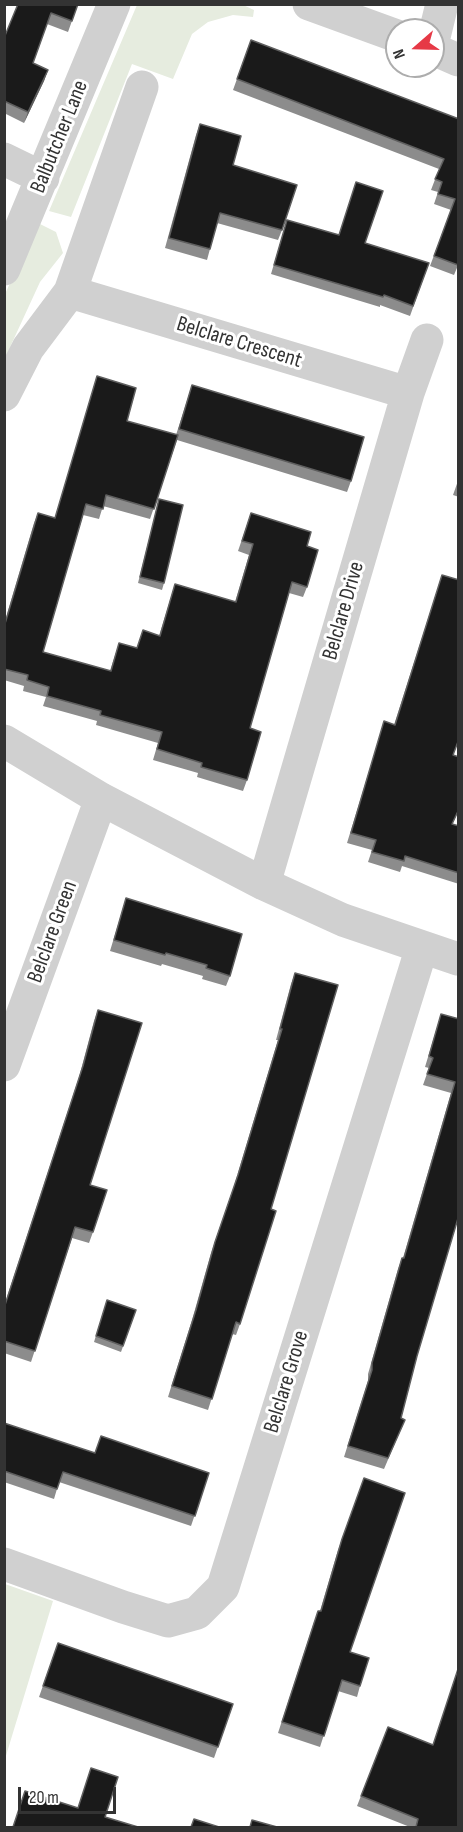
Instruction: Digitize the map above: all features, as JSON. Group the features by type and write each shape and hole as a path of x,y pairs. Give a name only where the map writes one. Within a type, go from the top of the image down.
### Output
{"street":[{"name":"Balbutcher Lane","path":"4,269 114,4"},
{"path":"309,4 385,32"},
{"path":"445,54 459,60"},
{"path":"4,395 28,348 70,292 142,87"},
{"path":"4,159 43,178"},
{"name":"Belclare Crescent","path":"70,292 408,393"},
{"name":"Belclare Drive","path":"264,884 408,393 427,340"},
{"path":"4,741 101,799 264,884 343,920 459,959"},
{"name":"Belclare Green","path":"4,1065 101,799"},
{"name":"Belclare Grove","path":"4,1564 168,1621 197,1613 223,1587 422,947"}],"shaded area":[{"path":"241,4 254,10 253,17 233,15 208,22 192,34 173,79 132,64 71,217 49,211 137,5"},
{"path":"38,223 56,232 63,253 40,282 5,358 5,294"},
{"path":"4,1584 53,1601 5,1759"}],"building":[{"path":"18,4 78,4 72,21 51,13 33,63 48,70 28,112 4,101 4,38"},
{"path":"251,40 459,119 458,265 434,256 455,199 438,194 442,182 435,179 444,159 237,79"},
{"path":"200,124 241,136 233,165 297,185 282,230 220,213 210,249 169,238"},
{"path":"356,182 383,191 365,243 429,263 413,306 384,295 383,297 274,265 287,220 339,235"},
{"path":"97,376 136,388 127,421 178,435 154,509 106,495 103,509 86,504 43,652 111,671 119,643 137,648 143,630 160,636 175,584 236,602 253,544 242,541 251,513 311,532 307,546 318,550 307,587 292,582 250,728 261,732 247,780 201,767 202,763 157,749 162,732 100,715 101,711 47,696 49,687 27,680 28,675 4,669 4,627 38,513 55,518"},
{"path":"192,385 364,437 351,481 179,429"},
{"path":"159,499 183,505 164,583 140,577"},
{"path":"442,575 459,580 459,739 453,755 459,757 459,809 452,824 459,826 459,873 405,856 404,861 372,852 376,840 351,833 384,721 395,725"},
{"path":"126,898 242,934 230,976 206,968 207,965 114,940"},
{"path":"295,973 338,985 271,1209 276,1211 240,1324 236,1322 212,1399 172,1386 282,1029 280,1029"},
{"path":"98,1010 142,1023 90,1185 107,1190 93,1232 75,1227 35,1351 4,1341 4,1308 83,1066"},
{"path":"441,1014 459,1019 459,1215 417,1356 401,1418 405,1420 388,1458 348,1446 455,1082 427,1074 433,1058 429,1056"},
{"path":"107,1300 136,1310 123,1346 96,1336"},
{"path":"4,1423 95,1453 101,1436 209,1473 195,1516 63,1472 57,1489 4,1471"},
{"path":"364,1478 405,1493 350,1652 369,1658 360,1686 342,1680 324,1736 282,1722"},
{"path":"58,1643 233,1704 218,1747 43,1686"},
{"path":"459,1666 459,1827 416,1827 418,1819 361,1796 388,1727 433,1745"},
{"path":"91,1768 118,1777 105,1817 138,1827 13,1827 25,1791 78,1808"},
{"path":"194,1819 219,1827 191,1827"},
{"path":"252,1820 277,1827 250,1827"}]}
